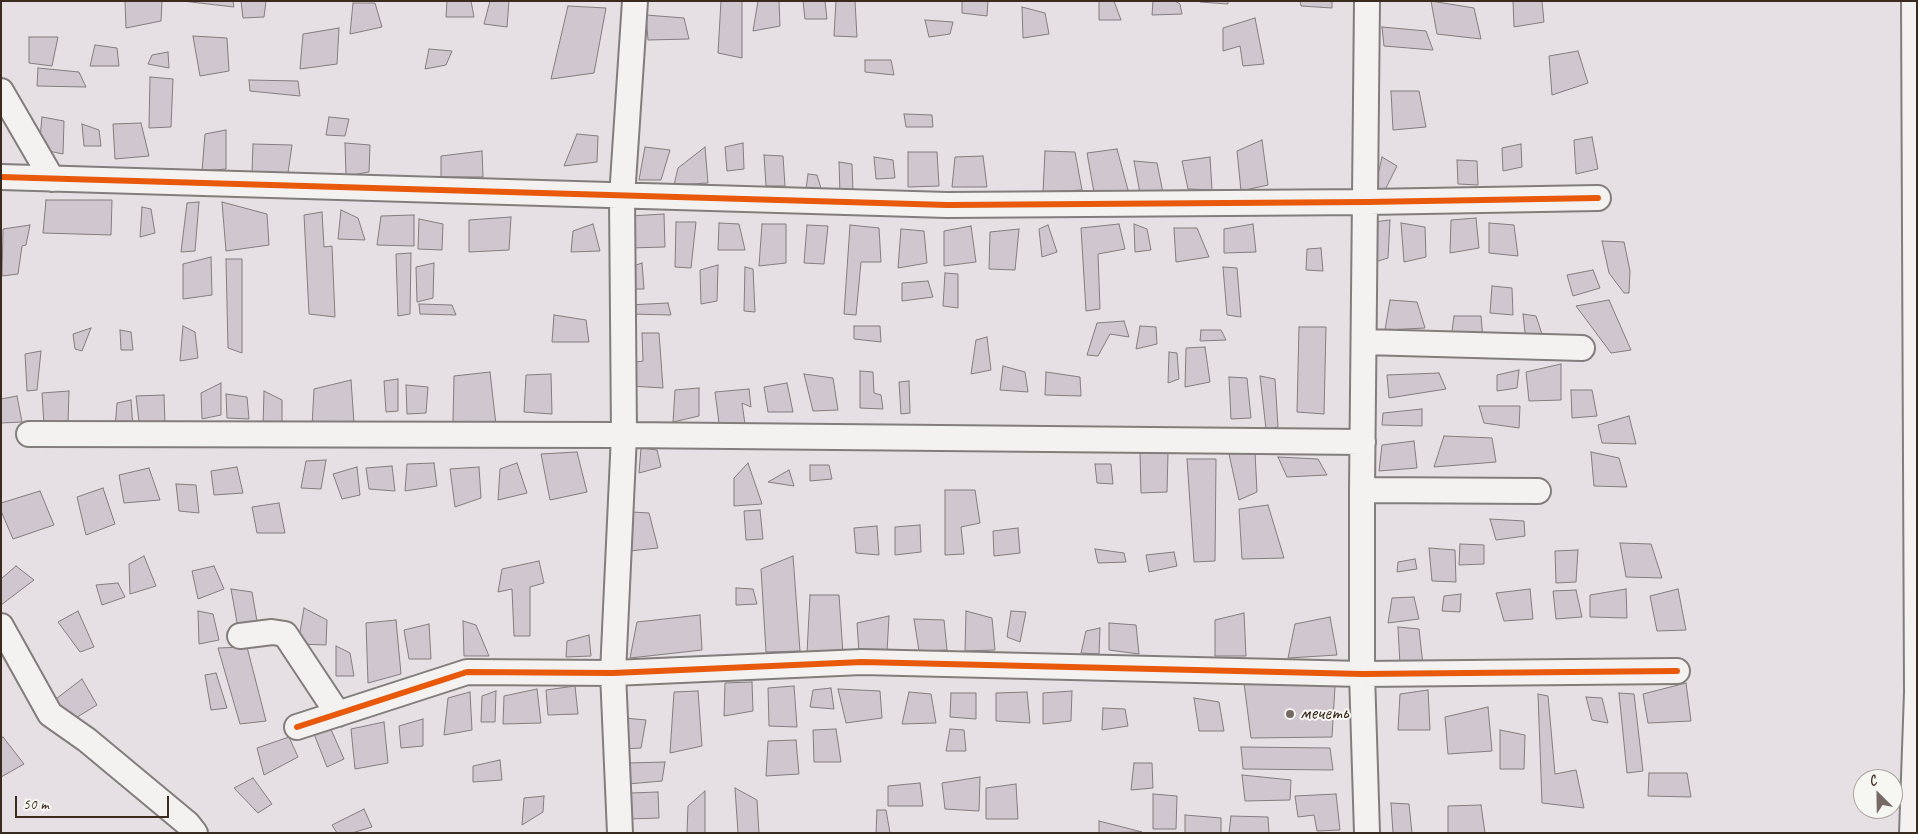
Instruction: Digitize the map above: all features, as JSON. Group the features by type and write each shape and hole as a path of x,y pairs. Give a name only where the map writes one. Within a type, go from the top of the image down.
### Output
{"street":[{"path":"620,833 613,673 624,435 622,197 635,1"},
{"path":"1367,1 1367,202 1362,442 1362,674 1367,833"},
{"path":"1912,833 1916,692 1914,1"},
{"path":"1,91 52,179"},
{"path":"1,177 622,197 947,205 1367,202 1598,198"},
{"path":"1364,342 1582,348"},
{"path":"29,434 624,435 1362,442"},
{"path":"1362,490 1538,491"},
{"path":"1,626 50,714 94,746 188,824 195,833"},
{"path":"240,636 272,632 285,634 338,714"},
{"path":"297,727 467,672 613,673 862,662 1362,674 1678,671"}],"building":[{"path":"125,1 162,1 161,21 126,28"},
{"path":"182,1 233,1 234,7"},
{"path":"241,1 266,1 264,17 243,18"},
{"path":"447,1 471,1 474,17 446,17"},
{"path":"490,1 509,1 507,27 484,24"},
{"path":"721,1 742,1 742,58 718,53"},
{"path":"758,1 779,1 780,26 753,31"},
{"path":"803,1 825,1 827,19 805,19"},
{"path":"836,1 855,1 857,37 834,36"},
{"path":"962,1 988,1 987,16 962,13"},
{"path":"1099,1 1114,1 1121,20 1099,20"},
{"path":"1153,1 1175,1 1180,4 1182,14 1152,15"},
{"path":"1200,1 1228,1 1228,4 1200,2"},
{"path":"1300,1 1332,1 1332,8 1301,6"},
{"path":"1431,1 1474,8 1481,39 1437,34"},
{"path":"1513,1 1542,1 1544,22 1514,27"},
{"path":"353,3 375,3 382,27 350,34"},
{"path":"568,6 606,8 594,73 551,79"},
{"path":"1022,7 1045,13 1049,34 1023,38"},
{"path":"646,15 684,18 689,39 648,40"},
{"path":"1255,18 1264,64 1243,66 1240,46 1223,51 1223,28"},
{"path":"925,20 953,22 950,34 929,37"},
{"path":"1382,27 1426,31 1433,50 1384,46"},
{"path":"339,28 337,64 300,69 303,34"},
{"path":"193,36 227,38 229,71 200,76"},
{"path":"29,37 58,37 52,66 29,63"},
{"path":"95,45 117,48 119,66 90,66"},
{"path":"429,49 452,51 446,65 425,69"},
{"path":"1578,51 1588,83 1552,95 1549,56"},
{"path":"168,52 169,68 148,64 152,55"},
{"path":"865,60 891,60 894,75 865,72"},
{"path":"38,68 79,72 86,87 37,86"},
{"path":"150,77 173,79 171,127 149,128"},
{"path":"249,80 298,81 300,96 250,91"},
{"path":"1391,91 1419,91 1426,127 1393,130"},
{"path":"904,114 932,115 933,127 906,127"},
{"path":"42,117 64,121 63,154 39,149"},
{"path":"329,117 349,119 345,136 326,135"},
{"path":"141,123 149,156 115,159 113,124"},
{"path":"82,124 99,130 101,146 84,146"},
{"path":"226,130 226,169 202,171 205,134"},
{"path":"577,134 598,136 597,162 564,166"},
{"path":"1592,137 1598,169 1576,174 1574,140"},
{"path":"1262,140 1268,185 1241,191 1237,151"},
{"path":"345,143 370,145 369,172 346,176"},
{"path":"743,143 744,169 727,171 725,147"},
{"path":"253,144 292,145 288,173 252,173"},
{"path":"1521,144 1522,167 1503,171 1502,148"},
{"path":"645,147 670,150 661,180 639,180"},
{"path":"705,147 708,183 674,185 678,168"},
{"path":"1117,149 1128,190 1095,198 1087,153"},
{"path":"482,151 483,177 441,177 441,156"},
{"path":"1045,151 1075,152 1082,190 1043,192"},
{"path":"908,152 937,152 939,186 908,187"},
{"path":"764,155 783,156 785,186 766,186"},
{"path":"983,156 987,187 952,187 955,157"},
{"path":"874,157 893,160 895,178 876,179"},
{"path":"1210,157 1212,190 1188,189 1182,161"},
{"path":"1382,157 1397,166 1385,190 1375,188"},
{"path":"1457,160 1477,161 1478,185 1458,184"},
{"path":"1134,161 1157,163 1163,193 1140,193"},
{"path":"839,162 852,164 853,193 840,194"},
{"path":"808,174 817,175 823,195 805,197"},
{"path":"46,200 112,200 111,235 43,233"},
{"path":"199,202 195,251 181,252 187,203"},
{"path":"222,202 267,214 269,245 226,251"},
{"path":"142,207 151,209 155,233 140,237"},
{"path":"341,210 358,218 365,240 338,239"},
{"path":"322,212 324,247 332,246 335,317 309,314 304,215"},
{"path":"664,214 665,247 629,248 630,216"},
{"path":"414,215 414,246 377,245 381,216"},
{"path":"511,217 509,250 469,252 469,220"},
{"path":"1476,218 1479,248 1450,253 1451,220"},
{"path":"419,219 443,224 442,250 418,249"},
{"path":"1390,220 1388,258 1372,263 1374,222"},
{"path":"676,222 696,222 691,268 675,267"},
{"path":"719,223 739,224 745,250 718,250"},
{"path":"1401,223 1425,227 1426,257 1404,262"},
{"path":"1489,223 1514,225 1518,256 1489,253"},
{"path":"593,224 600,251 571,252 573,231"},
{"path":"762,224 786,224 786,263 759,266"},
{"path":"1119,224 1125,249 1098,254 1100,309 1086,311 1081,228"},
{"path":"1134,224 1147,229 1151,250 1135,252"},
{"path":"1253,224 1256,252 1224,253 1224,229"},
{"path":"30,225 26,245 22,246 18,274 2,276 3,229"},
{"path":"807,225 828,226 824,264 804,263"},
{"path":"850,225 879,228 881,262 861,262 856,315 844,314"},
{"path":"1048,225 1057,252 1042,257 1039,229"},
{"path":"971,226 976,262 944,266 944,231"},
{"path":"1174,228 1197,228 1209,257 1176,262"},
{"path":"901,229 924,231 927,263 898,268"},
{"path":"1019,229 1015,270 989,269 990,232"},
{"path":"1602,241 1624,242 1630,271 1629,293 1624,293 1609,273"},
{"path":"1321,248 1323,271 1306,270 1307,249"},
{"path":"411,253 410,314 398,316 396,254"},
{"path":"211,257 212,295 183,299 183,264"},
{"path":"226,259 242,259 242,353 228,348"},
{"path":"434,263 433,298 417,302 416,267"},
{"path":"642,263 644,289 629,289 630,267"},
{"path":"718,265 717,301 701,304 700,270"},
{"path":"745,267 753,269 755,312 744,311"},
{"path":"1223,267 1237,268 1241,317 1227,315"},
{"path":"1593,270 1600,288 1573,296 1567,275"},
{"path":"945,273 958,274 958,308 943,306"},
{"path":"928,281 933,297 902,301 902,283"},
{"path":"1492,286 1512,288 1513,315 1490,313"},
{"path":"1390,300 1417,302 1425,328 1385,330"},
{"path":"1609,300 1631,350 1611,353 1576,306"},
{"path":"668,303 671,315 631,314 628,305"},
{"path":"419,304 452,305 456,315 420,314"},
{"path":"1523,314 1536,316 1543,337 1526,342"},
{"path":"554,315 586,320 589,342 552,342"},
{"path":"1454,316 1481,316 1483,339 1451,339"},
{"path":"1124,321 1129,337 1110,334 1098,356 1087,355 1097,323"},
{"path":"183,326 195,332 198,358 180,361"},
{"path":"854,326 880,326 881,342 854,339"},
{"path":"1140,326 1156,327 1157,344 1136,349"},
{"path":"1299,327 1326,327 1324,414 1297,412"},
{"path":"91,328 82,351 75,349 73,334"},
{"path":"120,330 131,332 133,350 121,350"},
{"path":"1201,330 1221,330 1226,340 1200,341"},
{"path":"642,333 659,333 663,388 630,386 630,363 643,361"},
{"path":"987,337 991,370 971,374 976,340"},
{"path":"1205,347 1210,382 1185,387 1186,348"},
{"path":"41,351 37,390 27,391 25,354"},
{"path":"1169,352 1177,353 1179,379 1168,383"},
{"path":"1561,364 1561,400 1529,401 1526,372"},
{"path":"1003,366 1025,372 1028,392 1000,390"},
{"path":"1519,370 1517,388 1497,391 1497,375"},
{"path":"860,371 873,372 874,393 881,395 883,409 860,408"},
{"path":"490,372 496,425 453,422 454,376"},
{"path":"1046,372 1080,377 1081,396 1045,395"},
{"path":"1439,373 1446,389 1389,398 1387,375"},
{"path":"551,374 552,414 524,412 526,375"},
{"path":"804,374 833,378 838,410 813,411"},
{"path":"1260,376 1275,379 1278,427 1266,429"},
{"path":"1229,377 1247,378 1251,418 1231,419"},
{"path":"398,379 398,411 386,412 384,381"},
{"path":"351,380 354,423 312,427 314,389"},
{"path":"909,381 910,413 901,414 899,382"},
{"path":"221,383 221,415 202,419 201,393"},
{"path":"787,383 793,412 768,412 764,387"},
{"path":"406,385 428,387 426,413 407,414"},
{"path":"699,388 699,416 673,422 675,390"},
{"path":"749,389 751,407 742,403 745,424 719,423 715,392"},
{"path":"1571,390 1592,390 1597,416 1572,418"},
{"path":"69,391 68,423 44,426 42,393"},
{"path":"264,391 282,400 282,427 263,427"},
{"path":"226,394 247,397 249,419 227,418"},
{"path":"164,395 165,424 139,422 136,396"},
{"path":"17,396 22,422 1,423 1,399"},
{"path":"131,400 133,428 115,429 117,403"},
{"path":"1479,406 1520,406 1519,428 1484,423"},
{"path":"1422,409 1422,426 1382,425 1383,413"},
{"path":"1629,416 1636,444 1602,443 1598,425"},
{"path":"1444,436 1492,438 1496,462 1434,467"},
{"path":"1414,441 1417,468 1379,471 1382,445"},
{"path":"641,448 657,450 661,467 639,473"},
{"path":"577,452 587,492 550,500 541,454"},
{"path":"1140,452 1168,453 1167,492 1141,493"},
{"path":"1255,452 1257,492 1239,500 1229,454"},
{"path":"1591,452 1619,458 1627,487 1594,486"},
{"path":"1278,457 1318,459 1327,475 1287,477"},
{"path":"1187,459 1216,459 1215,561 1194,562"},
{"path":"326,460 321,489 301,488 306,461"},
{"path":"434,463 437,486 405,491 407,464"},
{"path":"517,463 527,493 498,500 500,469"},
{"path":"748,463 762,504 734,506 734,478"},
{"path":"1095,464 1111,464 1113,484 1097,483"},
{"path":"810,465 829,465 832,479 810,481"},
{"path":"392,466 395,491 369,489 366,468"},
{"path":"237,467 243,493 214,495 211,471"},
{"path":"357,467 360,495 342,499 333,474"},
{"path":"479,467 481,498 455,507 450,469"},
{"path":"149,468 160,500 124,503 119,475"},
{"path":"789,470 794,486 768,482"},
{"path":"176,484 196,485 199,513 179,511"},
{"path":"103,488 115,524 86,535 77,497"},
{"path":"945,490 975,490 980,523 961,527 964,554 945,555"},
{"path":"40,491 54,525 13,539 1,511 1,503"},
{"path":"279,503 285,533 257,533 252,507"},
{"path":"1268,505 1284,558 1242,559 1239,509"},
{"path":"760,510 763,539 746,540 744,511"},
{"path":"632,512 649,513 658,548 630,551"},
{"path":"1490,519 1524,521 1525,536 1496,540"},
{"path":"920,525 921,552 895,555 895,527"},
{"path":"877,526 879,555 856,553 854,528"},
{"path":"1018,528 1020,553 994,556 993,531"},
{"path":"1620,543 1651,544 1662,578 1626,577"},
{"path":"1460,544 1484,545 1484,564 1459,565"},
{"path":"1429,548 1455,550 1456,582 1432,581"},
{"path":"1095,549 1124,553 1126,562 1098,563"},
{"path":"1578,550 1576,582 1556,583 1555,551"},
{"path":"1174,552 1177,566 1149,572 1146,555"},
{"path":"144,556 156,586 130,594 129,564"},
{"path":"793,556 800,651 766,652 761,569"},
{"path":"1415,559 1417,569 1397,572 1398,562"},
{"path":"539,561 544,583 530,587 530,636 514,636 512,589 498,592 502,569"},
{"path":"16,566 34,580 1,605 1,579"},
{"path":"214,566 224,589 198,599 192,571"},
{"path":"118,583 125,597 102,605 96,585"},
{"path":"736,588 753,589 757,604 736,605"},
{"path":"231,589 252,592 258,627 238,628"},
{"path":"1530,589 1533,619 1504,621 1496,593"},
{"path":"1626,589 1627,618 1590,617 1590,595"},
{"path":"1678,589 1686,630 1657,631 1650,596"},
{"path":"1576,590 1582,617 1556,619 1553,591"},
{"path":"1461,594 1460,612 1442,611 1444,596"},
{"path":"810,595 839,595 843,654 807,653"},
{"path":"1414,597 1419,619 1388,623 1392,598"},
{"path":"304,608 327,620 326,645 298,644"},
{"path":"78,611 94,647 80,652 58,622"},
{"path":"198,611 213,614 219,640 199,644"},
{"path":"966,611 992,618 995,650 965,651"},
{"path":"1011,611 1026,612 1020,642 1007,637"},
{"path":"1244,613 1246,656 1215,656 1215,620"},
{"path":"700,615 702,650 630,658 637,622"},
{"path":"889,616 887,652 859,653 857,623"},
{"path":"1330,617 1337,655 1288,658 1295,624"},
{"path":"914,619 944,620 947,650 919,651"},
{"path":"396,620 401,674 368,683 366,623"},
{"path":"463,621 476,625 489,656 464,656"},
{"path":"1109,623 1136,625 1139,654 1109,650"},
{"path":"429,624 431,659 409,659 404,630"},
{"path":"1398,627 1419,629 1423,665 1400,665"},
{"path":"1100,628 1099,654 1081,653 1086,631"},
{"path":"589,635 591,656 566,657 567,641"},
{"path":"336,646 350,653 354,676 336,676"},
{"path":"247,647 266,721 240,724 218,648"},
{"path":"216,673 227,708 211,710 205,675"},
{"path":"82,679 97,705 69,722 52,702"},
{"path":"752,682 753,711 724,716 725,683"},
{"path":"1244,683 1335,686 1332,737 1251,738"},
{"path":"1686,683 1691,721 1648,723 1643,694"},
{"path":"575,686 578,714 548,715 546,690"},
{"path":"794,686 797,727 769,726 768,688"},
{"path":"831,688 834,709 810,707 813,690"},
{"path":"537,689 541,723 503,724 504,696"},
{"path":"838,689 880,691 882,718 846,723"},
{"path":"1428,690 1430,730 1398,730 1400,694"},
{"path":"496,691 495,722 481,722 482,696"},
{"path":"698,691 702,746 670,753 674,692"},
{"path":"1072,691 1071,721 1043,724 1043,693"},
{"path":"470,692 472,730 444,735 448,698"},
{"path":"909,692 931,694 936,723 902,724"},
{"path":"1027,692 1030,723 996,721 996,693"},
{"path":"951,693 976,693 976,719 950,717"},
{"path":"1619,693 1634,694 1643,771 1627,773"},
{"path":"1538,694 1548,696 1555,774 1576,770 1584,808 1542,803"},
{"path":"1586,697 1602,698 1608,723 1592,720"},
{"path":"1194,698 1219,702 1224,731 1199,731"},
{"path":"1488,707 1492,751 1448,754 1445,717"},
{"path":"1103,708 1125,709 1128,726 1102,730"},
{"path":"624,718 646,720 641,748 624,749"},
{"path":"423,719 423,746 401,748 399,726"},
{"path":"384,722 388,763 355,769 351,729"},
{"path":"329,725 344,759 327,767 314,734"},
{"path":"836,729 841,762 814,762 813,730"},
{"path":"950,729 964,730 966,751 946,751"},
{"path":"1500,730 1525,735 1524,769 1500,769"},
{"path":"3,737 24,764 1,777 1,738"},
{"path":"289,737 298,757 264,775 257,748"},
{"path":"796,740 799,774 766,776 768,741"},
{"path":"1241,747 1330,748 1333,770 1243,769"},
{"path":"500,760 502,780 473,782 473,766"},
{"path":"665,762 662,781 628,784 627,763"},
{"path":"1134,763 1152,763 1153,788 1131,790"},
{"path":"1649,773 1687,773 1691,797 1648,796"},
{"path":"1242,775 1291,780 1290,800 1245,801"},
{"path":"980,777 979,811 945,809 942,783"},
{"path":"253,778 272,804 258,813 234,788"},
{"path":"920,783 923,806 888,806 888,786"},
{"path":"1016,784 1018,819 986,819 986,788"},
{"path":"735,788 757,800 759,833 738,833"},
{"path":"705,791 705,833 687,833 688,806"},
{"path":"658,792 659,818 627,819 631,793"},
{"path":"1153,794 1177,796 1176,829 1153,829"},
{"path":"1336,794 1340,830 1317,831 1314,815 1298,817 1295,796"},
{"path":"544,796 543,812 522,825 524,798"},
{"path":"1391,803 1409,804 1412,833 1393,833"},
{"path":"1481,805 1485,833 1448,833 1448,806"},
{"path":"364,809 372,827 352,833 337,833 332,825"},
{"path":"877,810 886,810 890,833 876,833"},
{"path":"1185,815 1221,818 1221,833 1185,833"},
{"path":"1231,816 1268,817 1269,833 1229,833"},
{"path":"1099,821 1142,832 1099,833"}],"cycle path":[{"path":"1,177 947,205 1367,202 1598,198"},
{"path":"297,727 467,672 613,673 862,662 1362,674 1677,671"}],"place":[{"name":"мечеть","path":"1290,714"}]}
